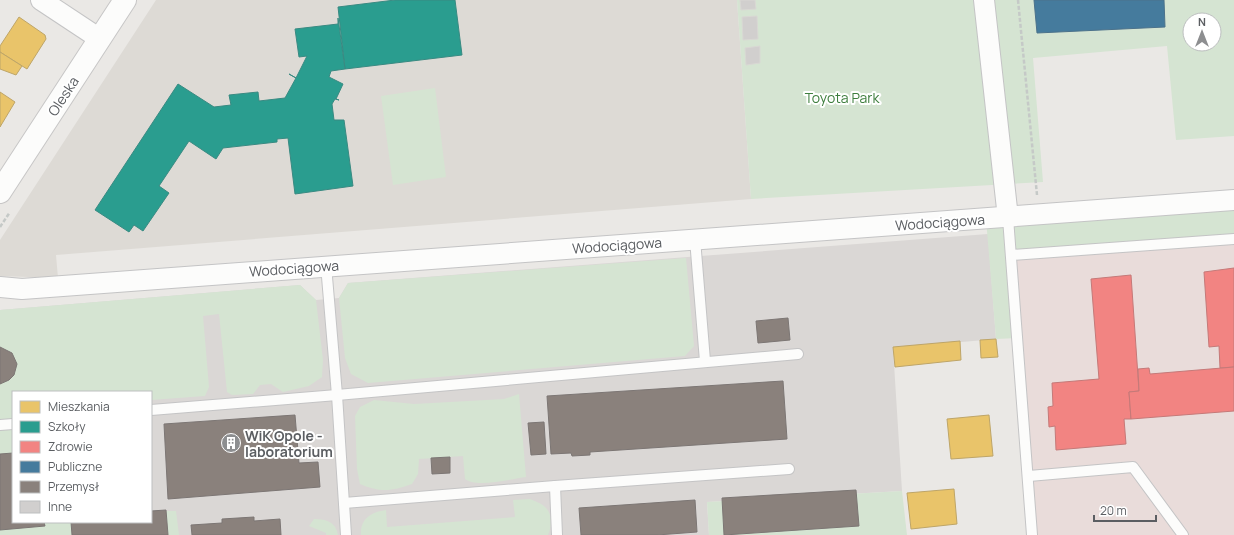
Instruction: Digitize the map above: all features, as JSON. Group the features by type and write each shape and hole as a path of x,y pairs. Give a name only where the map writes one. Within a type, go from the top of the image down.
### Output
{"main road":[{"name":"Oleska","path":"0,192 125,0"}],"street":[{"path":"41,0 100,39"},
{"path":"984,0 1008,218"},
{"name":"Wodociągowa","path":"0,287 22,289 326,265 1008,218 1234,200"}],"lane":[{"path":"1008,218 1029,476 1032,535"},
{"path":"695,239 705,361"},
{"path":"1011,255 1234,240"},
{"path":"326,265 337,395 346,535"},
{"path":"152,410 798,354"},
{"path":"0,425 12,424"},
{"path":"1029,476 1133,467 1183,535"},
{"path":"344,503 789,469"},
{"path":"555,486 557,535"}],"path":[{"path":"1018,0 1039,215"}],"shaded area":[{"path":"156,0 737,0 751,199 56,255 58,278 0,276 0,240"},
{"path":"988,234 996,339 893,348 902,491 707,502 709,535 0,535 0,310 300,285 316,300 339,298 348,283"},
{"path":"1234,240 1234,535 1030,535 1011,255"}],"green space":[{"name":"Toyota Park","path":"737,0 1234,0 1234,136 1176,140 1167,46 1033,58 1043,182 751,199"},
{"path":"435,88 446,177 393,185 381,96"},
{"path":"1234,200 1234,240 1011,255 1018,338 996,339 986,219"},
{"path":"686,258 694,346 685,356 368,383 351,374 345,358 339,298 348,283"},
{"path":"300,285 316,300 323,360 322,377 309,386 283,392 271,384 260,385 253,394 232,395 227,392 219,314 203,316 209,387 205,396 152,400 152,391 12,391 12,523 152,523 152,511 176,511 179,535 0,535 0,310"},
{"path":"519,394 526,477 485,483 470,482 465,479 463,456 419,459 418,474 412,484 398,488 380,490 360,484 357,469 355,416 360,407 374,400 414,404 504,399"},
{"path":"902,491 907,535 709,535 707,502"},
{"path":"530,499 543,505 549,512 551,524 548,535 361,535 362,525 368,517 376,512 386,510 387,527 515,517 513,500"},
{"path":"314,519 323,520 333,524 338,535 326,535 326,533 309,526"}],"building: Mieszkania":[{"path":"19,17 45,35 46,39 27,69 0,52 0,46"},
{"path":"0,52 22,66 16,75 0,69"},
{"path":"0,92 15,102 0,127"},
{"path":"996,339 998,357 981,358 980,340"},
{"path":"960,341 961,360 895,367 893,347"},
{"path":"989,415 993,456 951,459 947,419"},
{"path":"954,489 957,524 911,529 907,493"}],"building: Szkoły":[{"path":"395,0 455,0 462,55 345,69 338,7"},
{"path":"338,18 345,69 331,71 329,77 343,84 336,99 339,100 335,99 332,104 334,120 344,120 353,186 295,194 288,138 277,139 277,142 223,148 216,159 189,141 159,186 169,193 143,231 134,225 129,232 95,210 178,84 214,107 231,105 229,95 258,92 259,101 285,98 307,56 299,57 295,29 338,24"}],"building: Zdrowie":[{"path":"1234,268 1234,367 1220,368 1219,346 1209,347 1204,272"},
{"path":"1131,275 1139,391 1129,392 1131,419 1124,419 1126,444 1056,450 1055,426 1049,427 1048,407 1053,406 1052,383 1099,379 1091,279"},
{"path":"1234,367 1234,411 1131,419 1129,392 1139,391 1138,369 1149,368 1150,374"}],"building: Publiczne":[{"path":"1034,0 1164,0 1165,27 1037,33"}],"building: Przemysł":[{"path":"788,318 790,340 758,343 756,321"},
{"path":"0,347 12,353 17,364 14,375 9,380 0,384"},
{"path":"783,381 787,439 590,452 590,455 572,456 571,453 551,454 547,396"},
{"name":"WiK Opole - laboratorium","path":"295,415 299,463 318,462 320,487 168,499 164,424"},
{"path":"544,422 546,454 531,455 528,423"},
{"path":"12,453 12,523 44,523 45,526 0,530 0,454"},
{"path":"450,457 450,473 432,474 431,458"},
{"path":"856,490 859,526 724,535 722,498"},
{"path":"695,500 697,532 657,535 581,535 579,508"},
{"path":"166,510 168,535 72,535 71,523 152,523 152,511"},
{"path":"254,517 254,521 280,519 281,535 192,535 191,525 222,523 222,519"}],"building: Inne":[{"path":"740,0 755,0 756,9 741,10"},
{"path":"757,16 758,39 743,40 742,17"},
{"path":"760,46 760,63 746,65 745,48"}],"place":[{"name":"WiK Opole - laboratorium","path":"231,443"}]}
